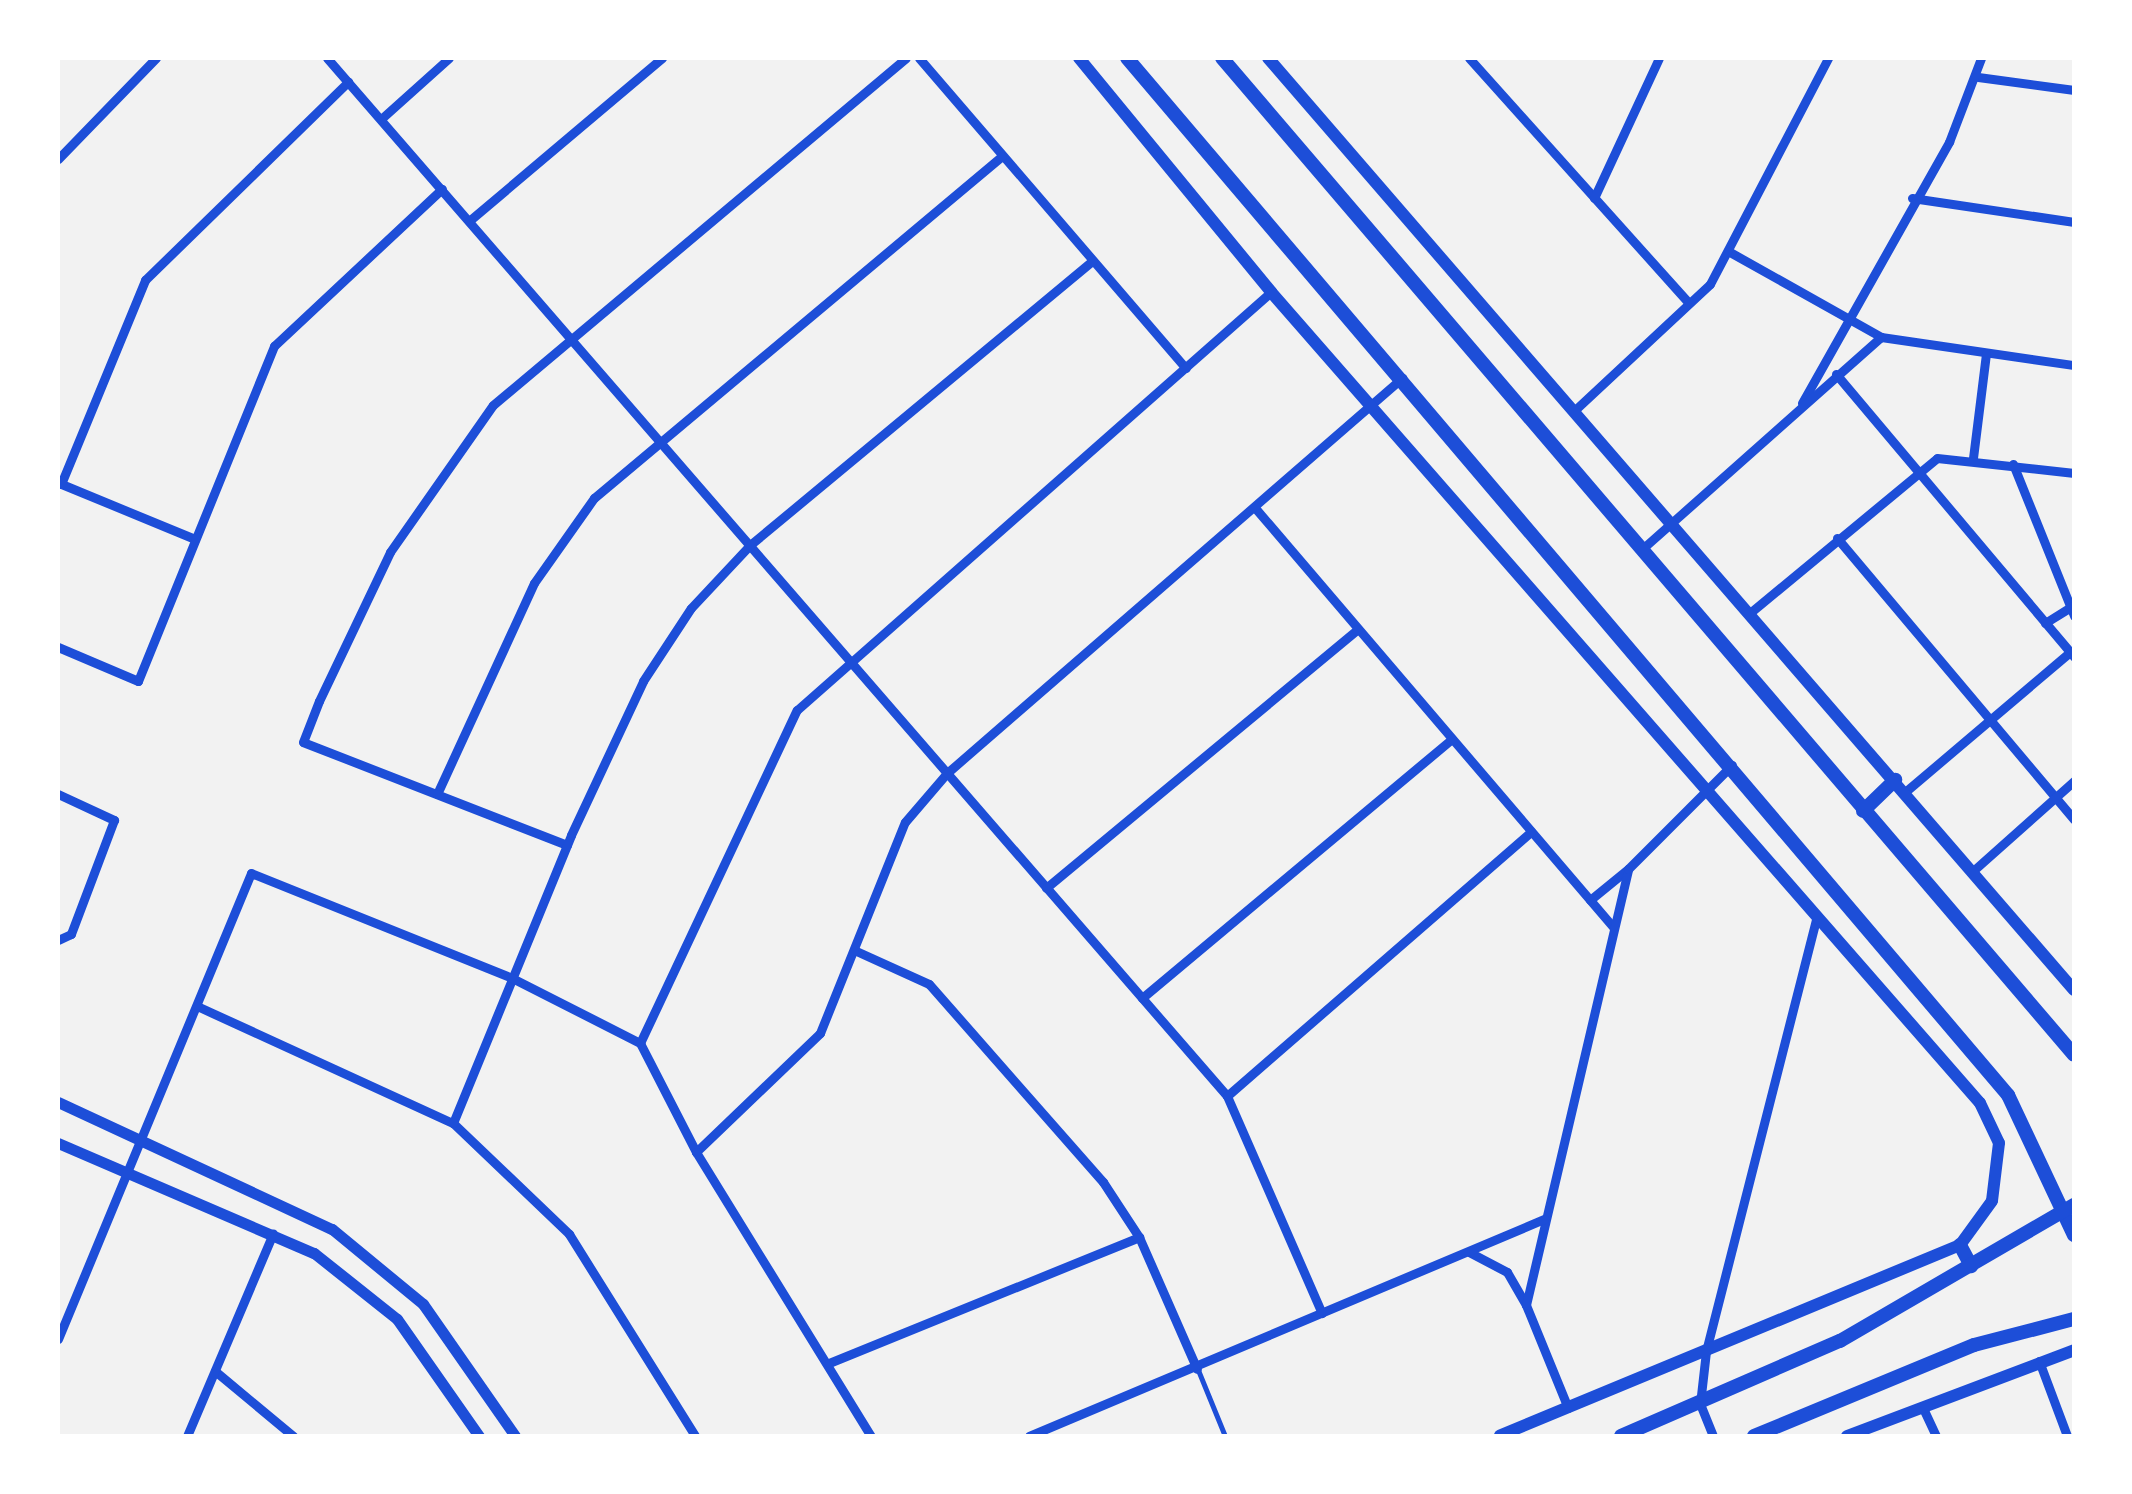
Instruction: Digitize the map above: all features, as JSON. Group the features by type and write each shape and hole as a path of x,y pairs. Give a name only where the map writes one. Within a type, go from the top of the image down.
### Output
{"main road":[{"path":"1079,58 1271,292 1980,1103 1999,1143 1999,1181 1960,1245 1500,1436"},
{"path":"1126,58 1404,376 2008,1095 2059,1212 2074,1235"},
{"path":"1136,58 1141,74"},
{"path":"1222,58 2074,1055"},
{"path":"1268,58 1576,409 1670,525 1751,612 2074,990"},
{"path":"1863,810 1894,780"},
{"path":"1621,1436 1840,1341 2074,1205"},
{"path":"1960,1245 1970,1266"},
{"path":"1754,1436 1974,1345 2074,1319"},
{"path":"1847,1436 2074,1350"}],"street":[{"path":"58,159 156,58"},
{"path":"327,58 1227,1096 1322,1313"},
{"path":"381,119 449,58"},
{"path":"469,221 662,58"},
{"path":"567,845 303,742 369,592 440,472 493,404 568,336 906,58"},
{"path":"920,58 1186,368"},
{"path":"1469,58 1689,303"},
{"path":"1594,198 1659,58"},
{"path":"1576,409 1689,303 1728,251 1828,58"},
{"path":"1802,403 1978,77 1981,58"},
{"path":"1978,77 2074,90"},
{"path":"196,539 59,483 145,280 348,82"},
{"path":"436,794 534,583 594,498 1002,156"},
{"path":"58,647 138,681 274,346 442,189"},
{"path":"1912,198 2074,222"},
{"path":"1728,251 1844,324 1880,337 2074,365"},
{"path":"453,1123 567,845 642,681 691,608 750,546 1092,262"},
{"path":"640,1044 797,710 848,659 1271,292"},
{"path":"1641,550 1880,337"},
{"path":"1973,458 1986,354"},
{"path":"1836,374 2072,655 1905,792"},
{"path":"696,1152 820,1032 906,822 947,773 1256,509 1404,376"},
{"path":"1751,612 1937,458 1973,458 2074,473"},
{"path":"2013,464 2073,611 2045,624"},
{"path":"1256,509 1614,928"},
{"path":"1837,538 2074,819"},
{"path":"1046,888 1358,629"},
{"path":"1142,998 1452,739"},
{"path":"1590,900 1628,869 1732,765"},
{"path":"1974,870 2074,781"},
{"path":"58,794 114,820 62,941"},
{"path":"1227,1096 1531,832"},
{"path":"1526,1305 1628,869"},
{"path":"58,1339 62,1313 128,1173 250,874 512,978 640,1044 696,1152 871,1436"},
{"path":"1713,1436 1700,1404 1706,1351 1816,918"},
{"path":"854,950 929,984 1103,1182 1139,1238 1197,1368"},
{"path":"197,1006 453,1123 570,1234 694,1436"},
{"path":"58,1102 332,1229 423,1304 515,1436"},
{"path":"58,1143 314,1252 397,1318 479,1436"},
{"path":"1030,1436 1544,1219"},
{"path":"187,1436 273,1234"},
{"path":"829,1363 1139,1238"},
{"path":"1466,1252 1507,1272 1526,1305 1568,1408"},
{"path":"2039,1361 2068,1436"},
{"path":"215,1371 293,1436"},
{"path":"1922,1406 1936,1436"}],"lane":[{"path":"1197,1368 1225,1436"}]}
